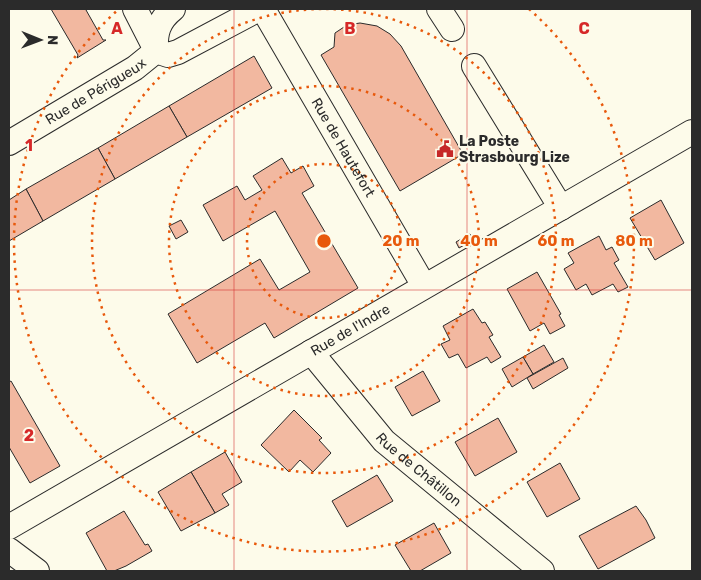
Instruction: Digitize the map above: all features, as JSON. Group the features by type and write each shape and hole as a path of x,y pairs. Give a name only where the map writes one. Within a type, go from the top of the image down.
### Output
{"street":[{"path":"134,9 156,51"},
{"name":"Rue de Périgueux","path":"156,51 154,33 160,22 173,9"},
{"name":"Rue de Périgueux","path":"156,51 168,55 178,52 259,9"},
{"name":"Rue de Hautefort","path":"263,9 424,286"},
{"path":"439,9 452,29"},
{"name":"Rue de Périgueux","path":"9,143 135,68 156,51"},
{"path":"474,66 561,208"},
{"name":"Rue de l'Indre","path":"9,527 692,132"},
{"name":"Rue de Châtillon","path":"311,352 384,441 542,571"},
{"path":"9,550 37,571"}],"building":[{"path":"51,9 88,9 86,10 103,40 106,40 77,58 78,55"},
{"path":"360,23 377,26 390,34 401,46 463,154 400,191 321,55 334,47 335,33 347,25"},
{"path":"254,56 272,88 187,137 169,106"},
{"path":"169,106 187,137 115,179 98,148"},
{"path":"98,148 115,179 43,221 26,189"},
{"path":"282,158 291,173 303,166 314,186 302,193 358,288 274,338 265,323 197,363 168,314 260,259 279,290 310,272 275,211 223,241 203,205 237,186 245,200 262,190 253,176"},
{"path":"26,189 43,221 9,241 9,200"},
{"path":"661,200 684,243 655,260 630,218"},
{"path":"181,220 188,232 176,239 169,226"},
{"path":"470,234 473,240 459,248 456,242"},
{"path":"599,236 606,250 612,247 619,260 614,263 628,287 618,292 613,284 592,295 586,284 576,290 564,269 574,263 568,253"},
{"path":"537,272 561,314 559,315 565,326 550,334 544,323 530,331 507,289"},
{"path":"473,309 482,323 485,322 493,335 489,337 501,357 491,363 487,357 466,368 458,354 449,358 441,344 450,340 443,326"},
{"path":"544,345 554,362 533,374 523,357"},
{"path":"523,357 533,374 512,387 502,369"},
{"path":"563,358 568,368 533,389 527,378"},
{"path":"423,371 440,401 412,416 395,387"},
{"path":"11,381 60,466 30,483 9,447 9,382"},
{"path":"294,410 322,438 319,440 331,453 313,472 300,460 289,472 261,445"},
{"path":"498,418 517,452 475,476 455,442"},
{"path":"225,452 242,482 222,494 229,505 215,513 191,472"},
{"path":"560,463 580,499 547,517 527,482"},
{"path":"191,472 215,513 181,531 158,492"},
{"path":"377,475 393,501 347,527 332,501"},
{"path":"636,506 655,538 598,569 579,536"},
{"path":"124,511 145,545 148,544 152,551 126,566 114,571 107,571 86,533"},
{"path":"434,523 451,553 420,571 411,571 395,545"}],"place":[{"name":"La Poste Strasbourg Lize","path":"445,149"}]}
